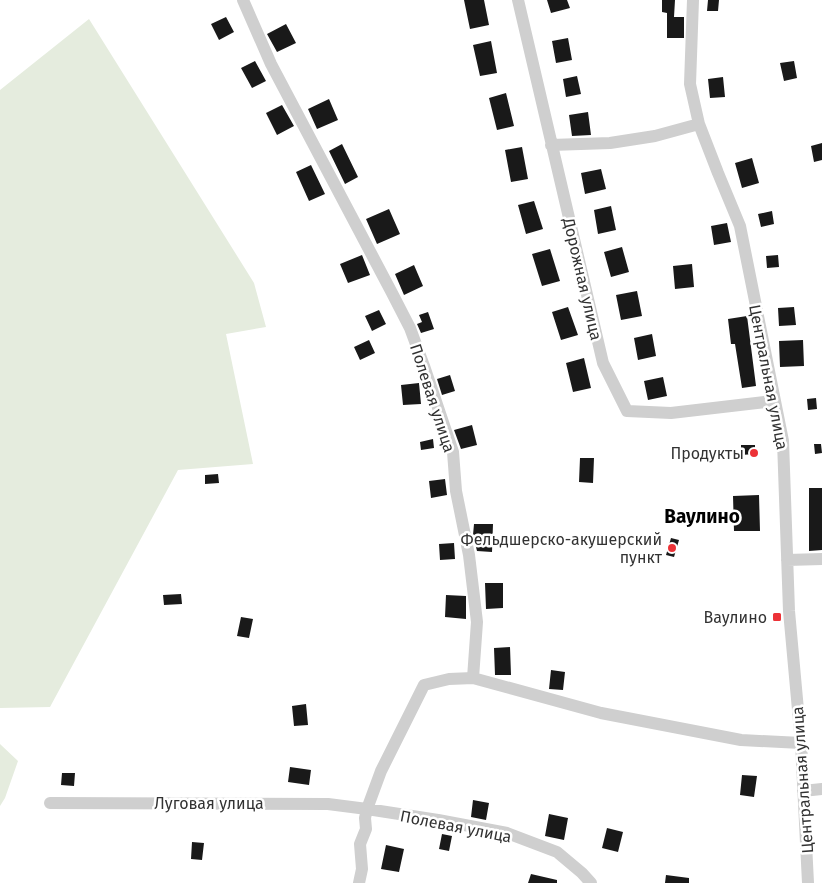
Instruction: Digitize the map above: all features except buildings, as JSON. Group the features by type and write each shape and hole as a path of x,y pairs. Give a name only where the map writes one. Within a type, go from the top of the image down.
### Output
{"street":[{"name":"Полевая улица","path":"243,0 271,64 410,328 453,452 456,491 469,555 477,622 473,678"},
{"name":"Дорожная улица","path":"518,0 603,363 627,410 671,412 774,401"},
{"name":"Центральная улица","path":"693,0 690,84 700,124 740,226 783,441 789,611 801,743 808,883"},
{"path":"551,145 610,143 655,136 700,124"},
{"path":"787,560 822,559"},
{"path":"359,883 362,869 360,844 366,829 365,818 367,809 381,771 424,685 449,679 473,678 610,715 741,740 801,743"},
{"path":"803,791 822,789"},
{"name":"Луговая улица","path":"50,803 328,804 367,809"},
{"name":"Полевая улица","path":"367,809 507,833 557,852 592,883"}],"shaded area":[{"path":"89,19 254,283 266,327 226,334 253,464 178,470 50,707 0,708 0,90"},
{"path":"0,744 18,761 5,798 0,806"}],"place":[{"name":"Продукты","path":"754,453"},
{"name":"Фельдшерско-акушерский пункт","path":"672,548"},
{"name":"Ваулино","path":"777,617"}],"district":[{"name":"Ваулино","path":"702,516"}]}
